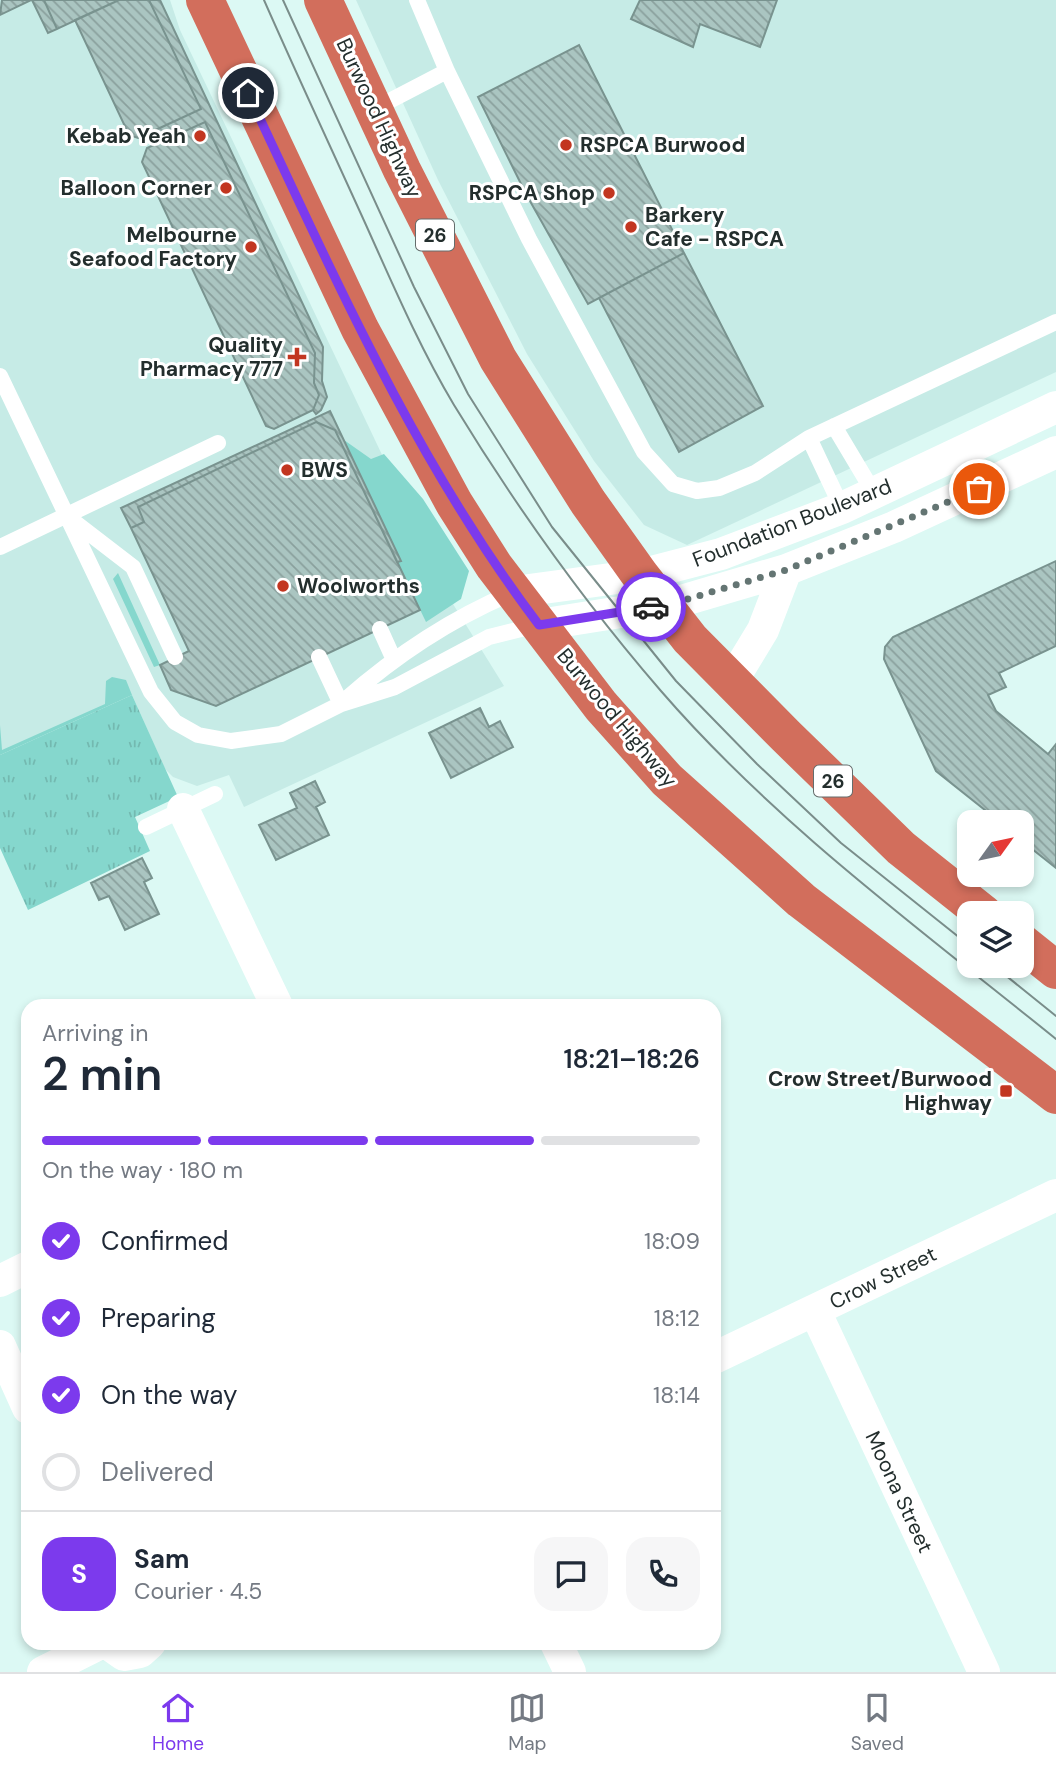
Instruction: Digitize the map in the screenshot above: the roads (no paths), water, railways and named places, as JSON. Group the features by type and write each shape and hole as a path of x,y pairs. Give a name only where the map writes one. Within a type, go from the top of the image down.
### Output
{"highway":[{"name":"Burwood Highway","path":"205,0 360,329 454,503 539,625 610,716 700,811 825,919 1056,1095"},
{"name":"Burwood Highway","path":"323,0 498,359 588,502 640,575 690,639 732,681 901,848 968,901"},
{"path":"1034,953 1056,970"}],"street":[{"name":"Foundation Boulevard","path":"514,592 640,575 722,554 842,508 1056,407"},
{"name":"Foundation Boulevard","path":"539,625 663,605 786,570 894,527 1056,452"},
{"name":"Foundation Boulevard","path":"732,681 762,630 786,570"},
{"path":"183,809 274,999"},
{"name":"Crow Street","path":"721,1355 1055,1194"},
{"path":"0,1280 21,1270"},
{"name":"Moona Street","path":"815,1311 984,1672"},
{"path":"0,1346 21,1392"},
{"path":"43,1672 87,1650"},
{"path":"117,1650 124,1655 146,1656"},
{"path":"559,1650 570,1672"}],"lane":[{"path":"416,0 528,239 644,452 673,484 684,489 719,488 755,473 809,438 1056,322"},
{"path":"374,109 447,71"},
{"path":"0,376 150,692 175,722 198,735 231,741 281,734 341,704 394,687 489,637 539,625"},
{"path":"834,426 874,493"},
{"path":"809,438 842,508"},
{"path":"0,547 218,443"},
{"path":"66,515 133,567 175,657"},
{"path":"341,704 394,660 473,610 514,592"},
{"path":"380,629 394,660"},
{"path":"319,657 341,704"},
{"path":"146,827 215,794"}],"tram line":[{"path":"264,0 430,361 454,405 501,479 578,588 661,691 705,740 752,786 851,874 1056,1039"},
{"path":"283,0 414,287 468,394 552,527 676,681 757,764 841,843 957,936"},
{"path":"1009,978 1056,1016"}],"place":[{"name":"Kebab Yeah","path":"200,136"},
{"name":"RSPCA Burwood","path":"566,145"},
{"name":"Balloon Corner","path":"226,188"},
{"name":"RSPCA Shop","path":"609,193"},
{"name":"Barkery Cafe - RSPCA","path":"631,227"},
{"name":"Melbourne Seafood Factory","path":"251,247"},
{"name":"Quality Pharmacy 777","path":"297,357"},
{"name":"BWS","path":"287,470"},
{"name":"Woolworths","path":"283,586"},
{"name":"Crow Street/Burwood Highway","path":"1006,1091"}]}
